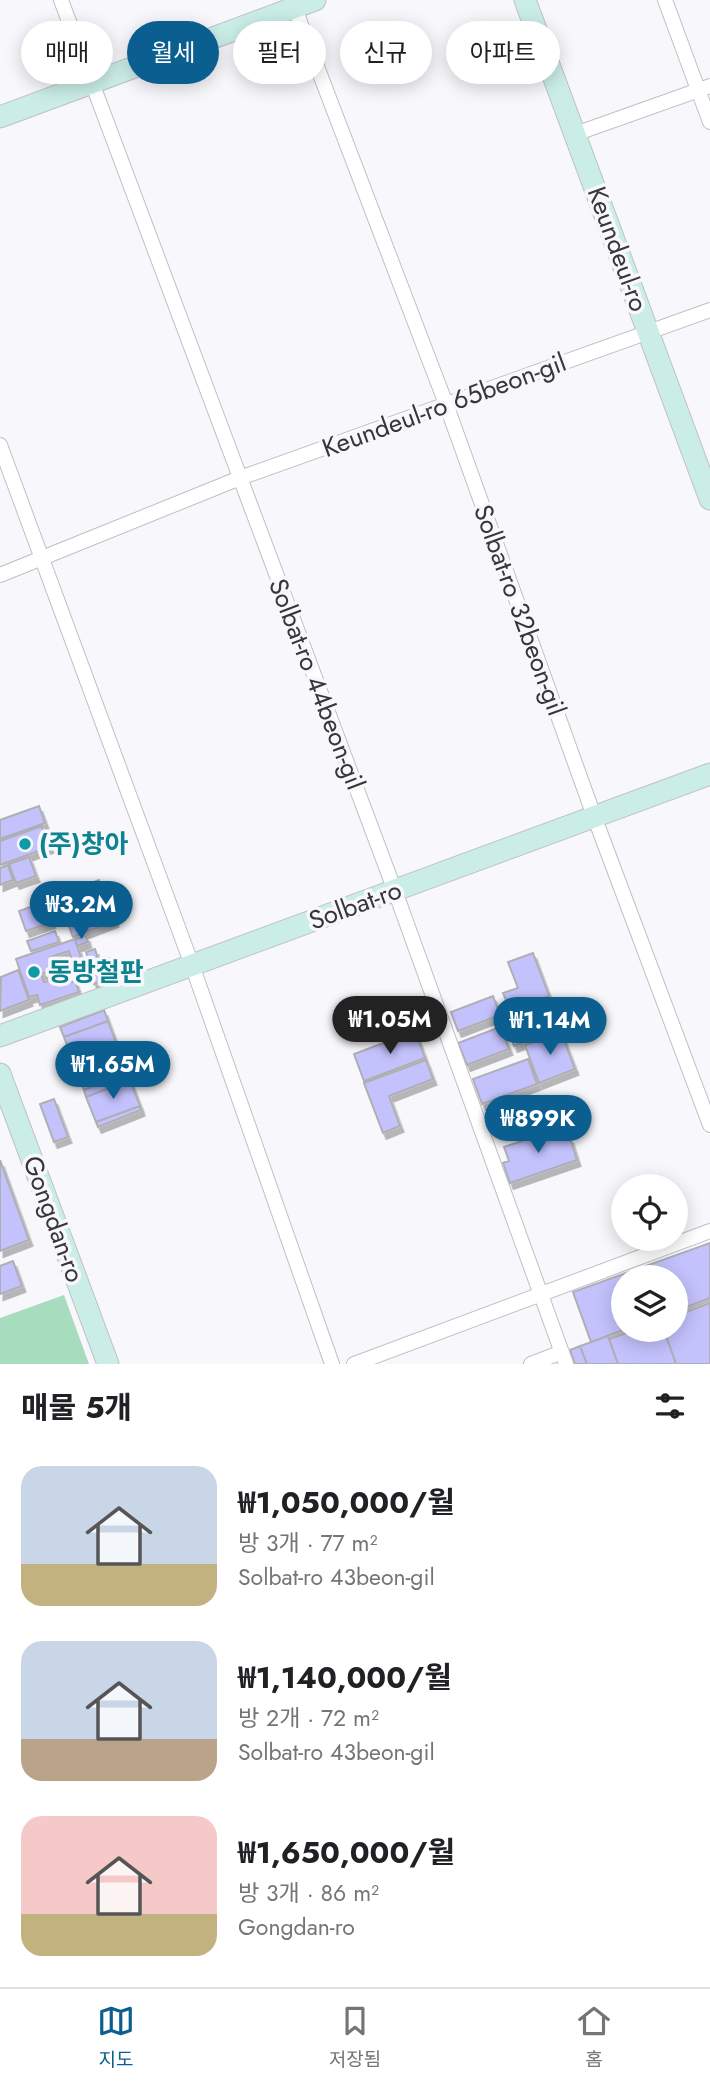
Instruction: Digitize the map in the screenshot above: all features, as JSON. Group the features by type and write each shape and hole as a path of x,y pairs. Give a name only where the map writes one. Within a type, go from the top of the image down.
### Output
{"street":[{"name":"Solbat-ro 44beon-gil","path":"61,0 69,21"},
{"path":"113,74 293,4 315,0"},
{"name":"Keundeul-ro","path":"525,0 710,499"},
{"path":"665,0 704,88 710,122"},
{"name":"Solbat-ro 32beon-gil","path":"293,4 446,404 594,816 710,1125"},
{"path":"0,117 88,84"},
{"name":"Solbat-ro 44beon-gil","path":"91,84 394,891 564,1358"},
{"path":"575,134 704,88"},
{"name":"Keundeul-ro 65beon-gil","path":"0,575 240,478 710,310"},
{"path":"0,445 192,965 332,1364"},
{"name":"Solbat-ro","path":"0,1036 710,774"},
{"name":"Gongdan-ro","path":"0,1074 108,1364"},
{"path":"354,1364 710,1231"},
{"path":"531,1364 564,1358"}],"lane":[{"path":"480,1128 552,1102"}],"green space":[{"path":"64,1295 89,1364 0,1364 0,1318"}],"building":[{"path":"39,806 45,823 0,839 0,820"},
{"name":"(주)창아","path":"42,826 43,839 47,837 50,847 0,865 0,841"},
{"path":"29,857 36,876 16,883 9,864"},
{"path":"8,865 13,880 0,885 0,868"},
{"path":"99,880 107,900 65,916 58,895"},
{"path":"56,897 60,905 49,909 45,901"},
{"path":"107,900 115,921 73,937 65,916"},
{"path":"44,902 52,922 44,925 36,905"},
{"path":"36,905 44,925 26,931 19,911"},
{"path":"55,931 59,942 31,951 27,941"},
{"path":"86,936 88,942 77,946 75,939"},
{"name":"동방철판","path":"75,939 81,958 72,961 69,951 51,957 55,969 41,974 44,982 66,977 68,983 75,981 79,992 40,1005 37,995 29,997 16,959"},
{"path":"95,949 99,962 91,965 86,952"},
{"path":"533,953 549,996 510,1010 503,993 518,988 508,962"},
{"path":"109,958 116,976 94,984 88,967"},
{"path":"18,970 29,1000 0,1011 1,977"},
{"path":"493,996 500,1015 458,1031 451,1012"},
{"path":"550,999 561,1029 514,1046 504,1016"},
{"path":"104,1010 108,1021 64,1037 60,1027"},
{"path":"108,1021 118,1048 74,1064 64,1037"},
{"path":"500,1027 509,1049 467,1065 458,1043"},
{"path":"415,1031 425,1058 364,1081 354,1054"},
{"path":"561,1032 575,1069 539,1083 525,1045"},
{"path":"118,1048 127,1073 84,1090 74,1064"},
{"path":"528,1059 537,1084 482,1104 473,1079"},
{"path":"426,1060 433,1079 389,1096 400,1126 383,1133 364,1083"},
{"path":"127,1073 130,1080 86,1097 84,1090"},
{"path":"130,1080 140,1106 96,1122 86,1097"},
{"path":"54,1099 68,1137 54,1142 40,1104"},
{"path":"140,1106 141,1110 98,1127 96,1122"},
{"path":"561,1128 565,1139 570,1138 577,1160 510,1183 503,1163 509,1161 504,1147"},
{"path":"0,1160 29,1240 0,1251"},
{"path":"710,1243 710,1298 688,1306 688,1265 648,1265"},
{"path":"13,1261 22,1286 0,1294 0,1266"},
{"path":"611,1278 611,1334 591,1342 573,1292"},
{"path":"710,1303 710,1364 676,1364 668,1342 688,1342 688,1311"},
{"path":"608,1336 618,1364 587,1364 580,1346"},
{"path":"609,1339 611,1342 668,1342 676,1364 618,1364"},
{"path":"580,1346 587,1364 575,1364 570,1350"}],"place":[{"name":"(주)창아","path":"25,844"},
{"name":"동방철판","path":"34,972"}]}
